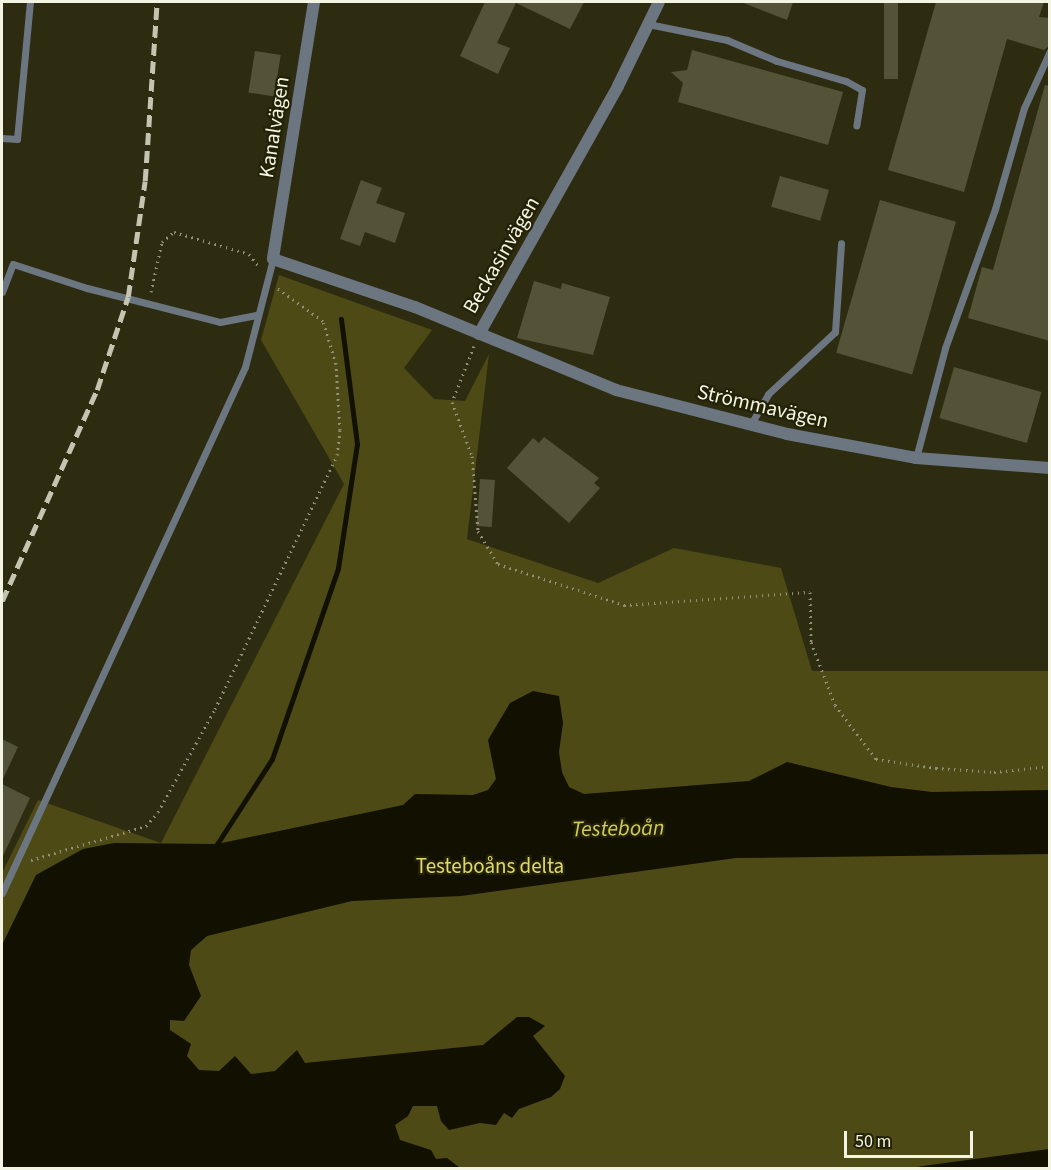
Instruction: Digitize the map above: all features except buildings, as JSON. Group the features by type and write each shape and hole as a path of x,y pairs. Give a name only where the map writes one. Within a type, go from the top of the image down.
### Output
{"street":[{"name":"Kanalvägen","path":"273,259 314,2"},
{"name":"Beckasinvägen","path":"273,259 415,307 479,334 618,87 659,2"},
{"name":"Strömmavägen","path":"479,334 616,390 751,424 916,458 1050,468"}],"lane":[{"path":"2,138 17,139 30,2"},
{"path":"648,24 727,40 777,61 846,81 862,90 856,126"},
{"path":"916,458 945,348 995,209 1024,108 1050,51"},
{"path":"751,424 768,394 835,332 841,243"},
{"path":"2,892 245,366 256,315 269,279 273,259"},
{"path":"2,292 13,264 87,288 220,322 256,315"}],"path":[{"path":"14,866 146,826 158,812 215,709 337,455 340,430 336,364 323,321 269,279 249,254 174,232 162,242 149,303"},
{"path":"479,334 452,402 472,456 478,531 498,564 624,604 810,592 811,642 835,705 876,759 936,768 994,772 1050,766"}],"green space":[{"name":"Testeboåns delta","path":"279,275 432,330 404,368 434,399 465,401 489,354 467,539 598,583 674,548 781,568 812,671 1049,671 1049,1168 2,1168 2,873 38,800 161,843 344,484 261,340"}],"water":[{"name":"Testeboån","path":"533,691 559,696 563,723 559,752 562,772 569,787 584,794 749,781 787,762 891,787 932,792 1049,790 1049,854 736,858 461,896 352,901 207,936 191,950 189,965 201,996 184,1021 170,1020 170,1030 191,1044 187,1056 199,1070 219,1071 235,1056 251,1074 275,1071 297,1050 305,1063 483,1045 517,1017 529,1017 545,1026 533,1036 565,1076 560,1089 551,1097 519,1109 512,1118 504,1113 496,1125 480,1123 449,1130 441,1121 437,1106 413,1106 408,1116 395,1125 400,1140 431,1150 436,1159 447,1158 460,1168 2,1168 2,945 36,875 83,849 114,843 217,844 403,805 415,794 473,795 488,790 496,779 488,740 510,703"},
{"path":"1049,1149 1049,1168 910,1168 930,1165"}],"waterway":[{"path":"217,844 272,759 338,568 357,444 341,319"}],"railway":[{"path":"2,601 97,390 128,297 145,181 157,2"}]}
